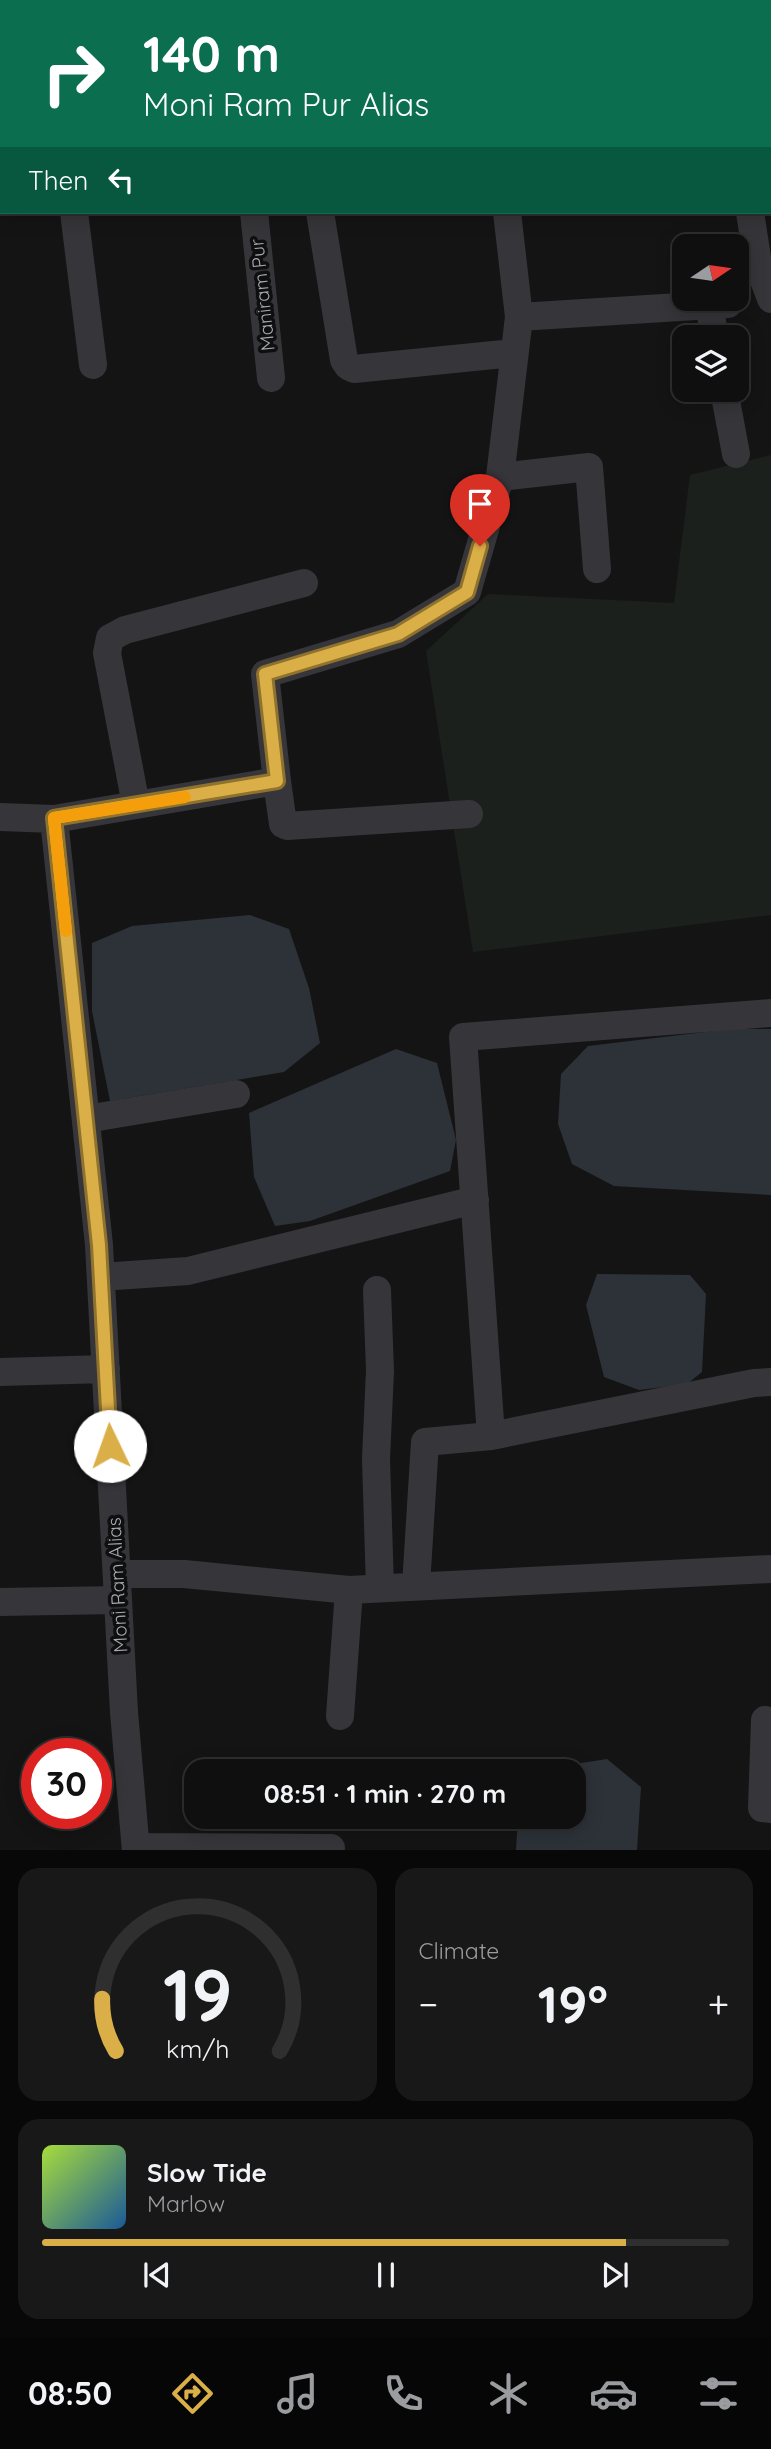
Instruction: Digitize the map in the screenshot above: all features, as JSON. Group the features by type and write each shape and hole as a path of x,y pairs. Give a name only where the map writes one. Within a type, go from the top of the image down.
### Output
{"street":[{"path":"74,214 93,365"},
{"name":"Maniram Pur","path":"254,214 271,378"},
{"path":"320,214 344,360 348,366 354,369 514,353"},
{"path":"469,814 288,826 283,824 265,674 398,634 467,592 500,477 519,317 507,214"},
{"path":"751,214 765,256 771,299"},
{"path":"749,277 765,256"},
{"path":"519,317 672,306"},
{"path":"726,402 736,454"},
{"path":"500,477 589,467 597,569"},
{"path":"136,805 107,653 110,638 125,630 304,583"},
{"path":"0,817 54,818 277,781"},
{"name":"Moni Ram Alias","path":"54,818 101,1277 124,1712 136,1849"},
{"path":"491,1436 463,1037 771,1013"},
{"path":"86,1119 236,1094"},
{"path":"101,1277 188,1271 475,1200"},
{"path":"377,1290 380,1371 376,1459 380,1588"},
{"path":"0,1372 106,1369"},
{"path":"416,1586 425,1442 491,1436 754,1383 771,1382"},
{"path":"0,1602 117,1587 184,1574 349,1590 771,1569"},
{"path":"340,1716 349,1590"},
{"path":"765,1720 761,1808 771,1809"},
{"path":"136,1849 331,1848"}],"shaded area":[{"path":"771,455 771,915 473,952 426,651 488,594 674,603 690,475"},
{"path":"250,915 289,929 309,988 320,1043 284,1072 110,1101 92,1011 92,943 132,926"},
{"path":"730,1029 771,1029 771,1195 614,1186 572,1164 558,1124 561,1074 588,1046"},
{"path":"396,1049 437,1063 456,1140 450,1171 310,1221 275,1226 254,1177 249,1113"},
{"path":"597,1274 690,1275 706,1294 702,1372 687,1384 639,1390 604,1377 586,1305"},
{"path":"607,1759 641,1787 637,1850 516,1850 517,1829 586,1829 586,1762"}],"slow traffic":[{"path":"66,931 54,818 185,797"}],"route":[{"path":"110,1446 99,1245 54,818 277,781 265,674 398,634 467,592 480,546"}]}
